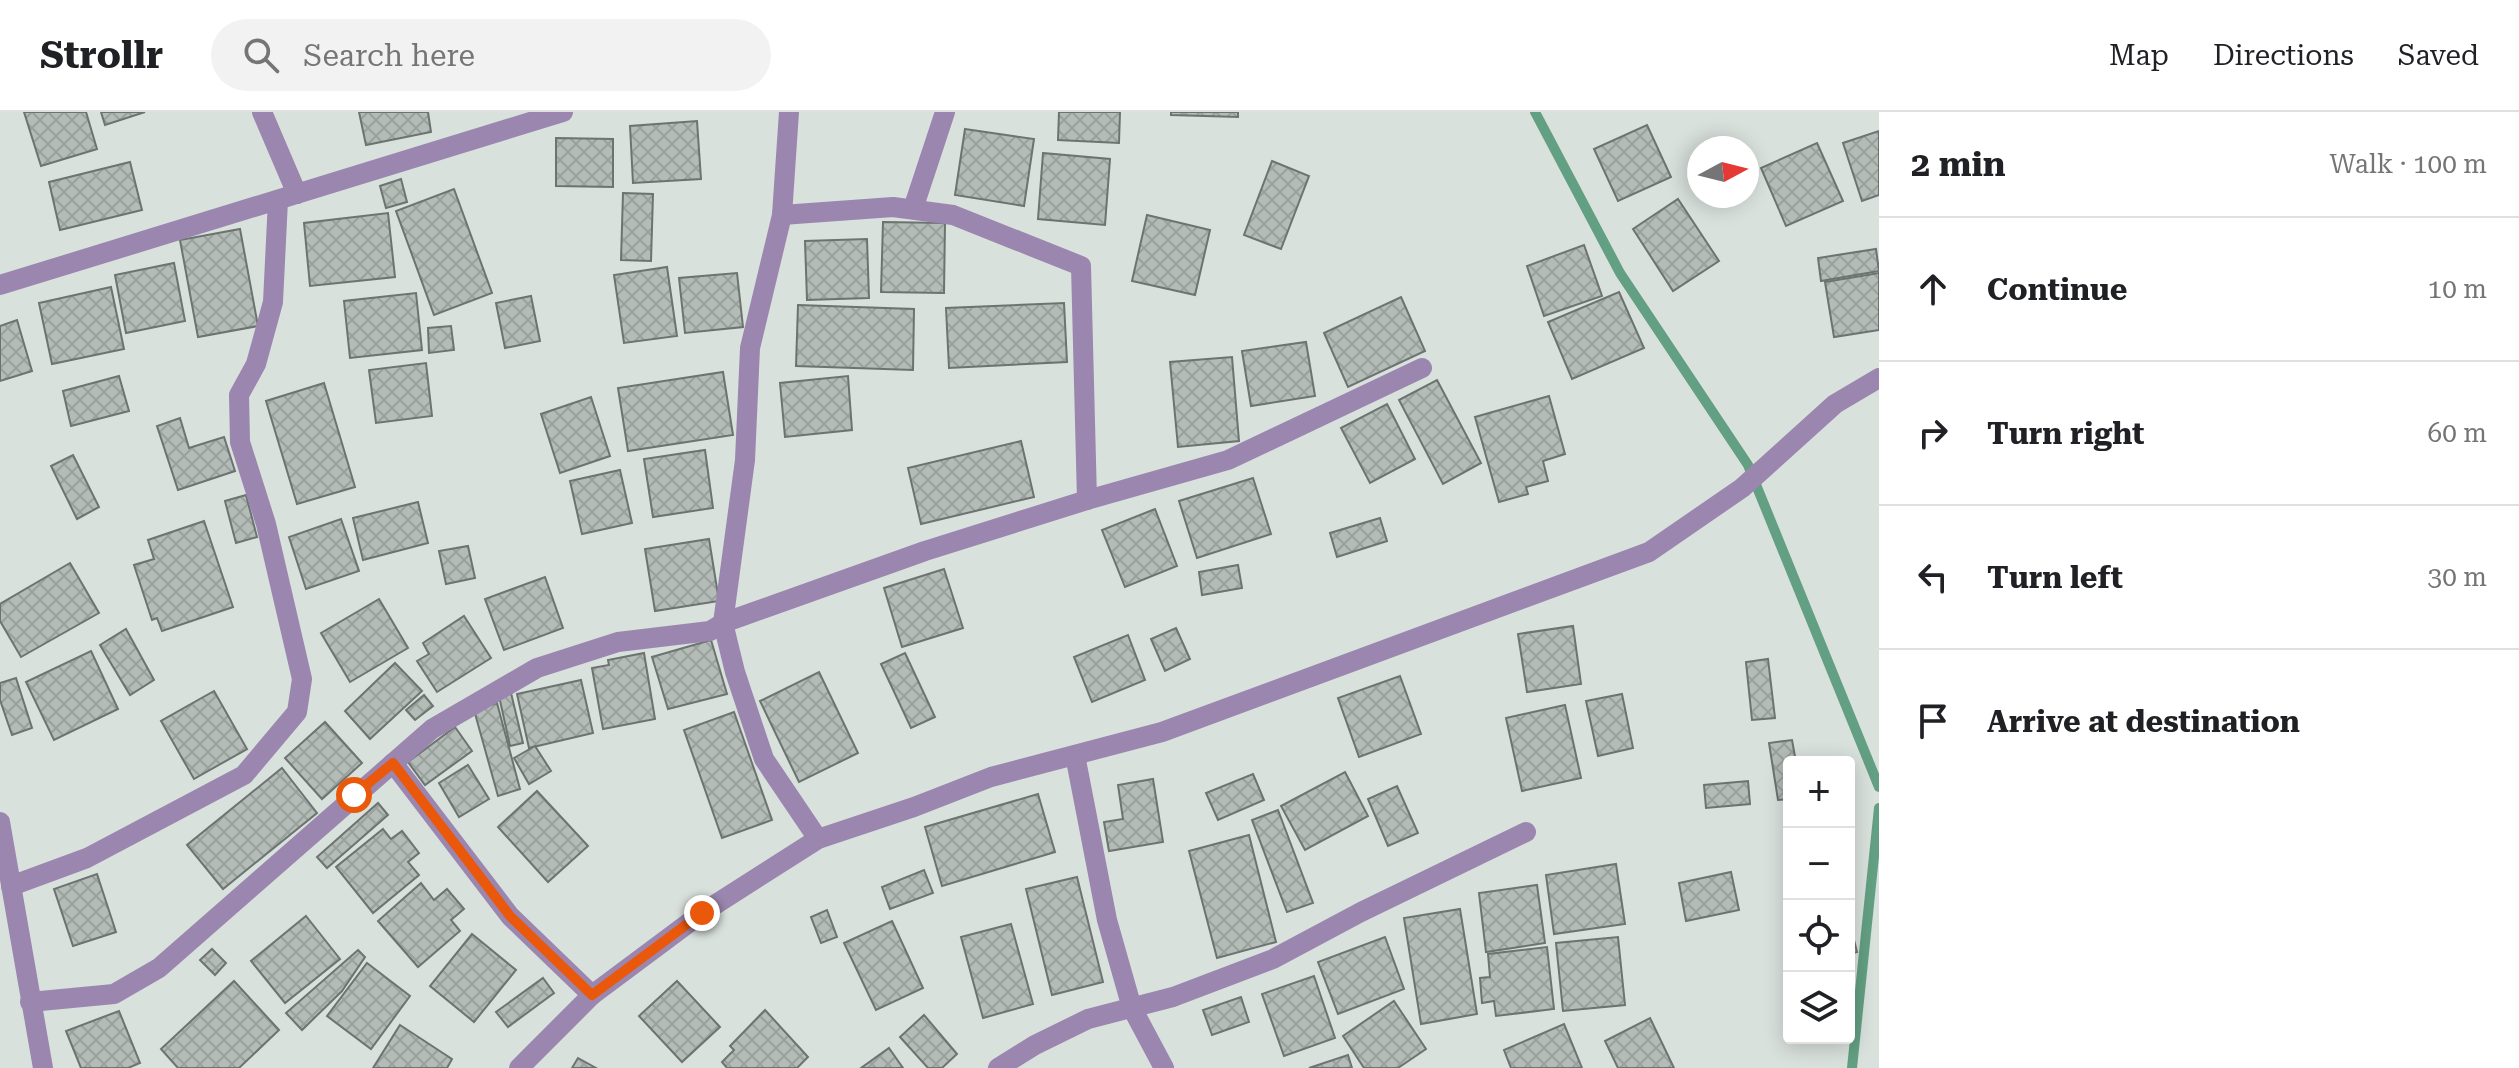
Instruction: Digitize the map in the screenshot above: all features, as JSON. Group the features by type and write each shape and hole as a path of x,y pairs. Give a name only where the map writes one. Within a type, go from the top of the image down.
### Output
{"street":[{"path":"11,886 87,858 244,775 297,712 302,679 266,524 240,442 239,395 256,364 273,302 287,197 262,112"},
{"path":"0,285 563,112"},
{"path":"789,112 782,215 750,348 745,460 723,623 735,672 764,759 818,839"},
{"path":"913,209 945,112"},
{"path":"782,215 893,207 953,215 1081,266 1087,500"},
{"path":"30,1002 114,994 159,968 432,729 537,668 618,642 710,631 723,623 925,551 1228,460 1422,368"},
{"path":"519,1068 592,995 702,913 818,839 991,777 1162,732 1649,552 1742,488 1835,404 1879,378"},
{"path":"1075,755 1107,920 1132,1008 1164,1068"},
{"path":"393,763 510,916 592,995"},
{"path":"0,822 43,1068"},
{"path":"998,1068 1035,1045 1088,1019 1173,997 1273,959 1361,912 1526,832"}],"building":[{"path":"24,112 86,112 97,149 41,166"},
{"path":"101,112 145,112 105,125"},
{"path":"359,112 428,112 431,132 366,145"},
{"path":"1059,112 1120,112 1119,143 1058,140"},
{"path":"1171,112 1238,112 1238,117 1171,115"},
{"path":"697,121 701,179 633,183 630,126"},
{"path":"1647,125 1671,177 1618,201 1594,149"},
{"path":"965,129 1034,139 1024,206 955,195"},
{"path":"1879,131 1879,195 1862,201 1843,143"},
{"path":"556,138 613,139 613,187 556,186"},
{"path":"1817,143 1843,201 1786,226 1761,168"},
{"path":"1043,153 1110,159 1105,225 1038,219"},
{"path":"1272,161 1309,176 1281,249 1244,235"},
{"path":"130,162 142,210 60,230 49,182"},
{"path":"401,179 407,202 386,208 380,186"},
{"path":"454,189 492,293 434,315 396,211"},
{"path":"623,193 653,194 651,261 621,260"},
{"path":"1678,199 1719,261 1673,291 1633,229"},
{"path":"388,213 395,277 310,286 304,223"},
{"path":"1147,215 1210,230 1195,295 1132,281"},
{"path":"883,222 945,223 944,293 881,292"},
{"path":"240,229 258,326 198,337 180,240"},
{"path":"867,239 869,298 807,300 805,241"},
{"path":"1584,245 1602,296 1544,316 1527,266"},
{"path":"1876,249 1879,271 1821,281 1818,258"},
{"path":"174,263 185,321 126,333 115,275"},
{"path":"667,267 677,336 624,343 614,275"},
{"path":"737,273 743,327 685,333 679,278"},
{"path":"1879,273 1879,330 1834,337 1825,282"},
{"path":"111,287 124,349 52,364 39,303"},
{"path":"1619,292 1644,348 1572,379 1548,322"},
{"path":"416,293 422,350 350,358 344,301"},
{"path":"531,296 540,341 505,348 496,303"},
{"path":"1401,297 1425,351 1348,387 1324,333"},
{"path":"1064,303 1067,362 949,368 946,308"},
{"path":"798,305 914,309 913,370 796,366"},
{"path":"17,320 32,371 0,381 0,326"},
{"path":"451,326 454,350 429,353 428,328"},
{"path":"1306,342 1315,396 1251,406 1242,351"},
{"path":"1232,357 1239,441 1178,447 1170,362"},
{"path":"426,363 432,416 376,423 369,370"},
{"path":"723,372 733,435 628,451 618,388"},
{"path":"119,376 129,411 71,426 63,391"},
{"path":"848,376 852,430 785,437 780,383"},
{"path":"1437,380 1481,463 1443,484 1399,400"},
{"path":"324,383 355,487 297,504 266,401"},
{"path":"1549,396 1565,454 1543,461 1548,481 1526,487 1528,494 1499,502 1475,417"},
{"path":"591,397 610,456 560,473 541,414"},
{"path":"1387,404 1415,459 1370,483 1341,428"},
{"path":"180,418 189,448 224,437 235,471 178,490 157,426"},
{"path":"1021,441 1034,497 921,524 908,468"},
{"path":"705,450 713,508 653,517 644,459"},
{"path":"73,455 99,507 77,519 51,466"},
{"path":"620,470 632,523 582,534 570,481"},
{"path":"1253,478 1271,534 1197,558 1179,501"},
{"path":"246,495 257,537 236,543 225,501"},
{"path":"418,502 428,543 363,560 353,518"},
{"path":"1155,509 1177,566 1125,587 1102,530"},
{"path":"1380,518 1387,541 1337,557 1330,533"},
{"path":"341,519 359,571 306,589 289,537"},
{"path":"204,521 233,607 162,631 157,618 152,620 134,565 154,559 148,540"},
{"path":"709,539 719,601 655,611 645,549"},
{"path":"468,546 475,578 446,584 439,551"},
{"path":"70,563 99,613 21,657 0,621 0,604"},
{"path":"1238,565 1242,588 1202,595 1199,572"},
{"path":"944,569 963,628 902,647 884,588"},
{"path":"545,577 563,628 504,650 485,599"},
{"path":"379,599 408,648 350,682 321,633"},
{"path":"464,616 491,658 437,692 417,661 429,654 423,643"},
{"path":"1573,626 1581,684 1527,692 1518,634"},
{"path":"1176,628 1190,659 1165,671 1151,639"},
{"path":"126,629 154,680 130,695 100,645"},
{"path":"1128,635 1145,680 1092,702 1074,657"},
{"path":"711,640 727,694 668,709 652,657"},
{"path":"91,651 118,709 54,740 26,682"},
{"path":"644,653 655,719 603,729 592,668 609,665 608,660"},
{"path":"905,653 935,717 911,728 881,664"},
{"path":"1768,659 1775,718 1752,720 1746,662"},
{"path":"395,663 422,691 370,739 345,711"},
{"path":"819,672 858,753 799,782 760,701"},
{"path":"1400,676 1421,734 1359,757 1338,698"},
{"path":"16,678 32,728 12,735 0,700 0,683"},
{"path":"581,680 593,733 529,748 517,694"},
{"path":"214,691 247,749 194,779 161,721"},
{"path":"511,693 523,743 510,746 499,696"},
{"path":"1622,694 1633,748 1598,756 1586,701"},
{"path":"424,695 433,706 415,720 406,710"},
{"path":"497,703 520,789 498,796 474,710"},
{"path":"1565,705 1581,778 1522,791 1506,718"},
{"path":"734,712 772,820 722,838 684,730"},
{"path":"325,722 362,763 322,799 285,758"},
{"path":"455,727 472,751 425,785 408,762"},
{"path":"1792,740 1795,756 1783,756 1783,800 1778,800 1769,743"},
{"path":"535,746 551,771 529,784 514,758"},
{"path":"468,765 489,799 459,817 439,783"},
{"path":"282,768 317,813 223,889 187,845"},
{"path":"1345,772 1368,816 1305,850 1281,806"},
{"path":"1253,774 1264,800 1218,820 1206,793"},
{"path":"1153,779 1163,842 1109,851 1104,822 1123,819 1118,785"},
{"path":"1748,781 1750,804 1706,808 1704,785"},
{"path":"1397,786 1418,833 1388,846 1368,799"},
{"path":"537,791 588,846 548,882 498,827"},
{"path":"1038,794 1055,852 942,886 925,827"},
{"path":"378,803 388,815 327,868 317,857"},
{"path":"1278,810 1313,903 1287,912 1252,820"},
{"path":"383,829 391,839 402,831 419,853 408,862 419,875 373,913 336,867"},
{"path":"1249,835 1276,942 1217,958 1189,851"},
{"path":"1616,864 1625,924 1554,934 1546,875"},
{"path":"924,870 933,893 890,909 882,887"},
{"path":"1731,872 1739,910 1686,921 1679,883"},
{"path":"97,874 116,932 73,946 54,889"},
{"path":"1077,877 1103,982 1052,995 1026,889"},
{"path":"421,883 434,900 447,889 464,909 451,920 460,931 418,967 378,921"},
{"path":"1537,885 1545,943 1486,952 1479,893"},
{"path":"1460,909 1477,1014 1421,1024 1404,918"},
{"path":"827,910 837,937 821,943 811,917"},
{"path":"306,916 340,959 285,1003 251,961"},
{"path":"892,921 923,988 876,1010 844,943"},
{"path":"1011,924 1033,1004 983,1018 961,937"},
{"path":"472,934 516,970 474,1022 430,986"},
{"path":"1385,937 1404,989 1338,1014 1318,962"},
{"path":"1618,937 1625,1005 1563,1011 1556,943"},
{"path":"1547,947 1554,1009 1496,1016 1494,1001 1482,1003 1480,978 1490,977 1488,954"},
{"path":"212,949 226,963 215,975 200,960"},
{"path":"358,950 365,957 342,991 302,1030 286,1013"},
{"path":"367,963 410,996 371,1049 327,1016"},
{"path":"1314,976 1335,1038 1284,1056 1262,994"},
{"path":"543,978 554,993 508,1027 496,1012"},
{"path":"234,981 279,1030 239,1068 178,1068 161,1049"},
{"path":"677,981 720,1027 682,1062 639,1016"},
{"path":"1241,997 1249,1022 1212,1035 1203,1010"},
{"path":"1394,1001 1426,1049 1398,1068 1364,1068 1343,1036"},
{"path":"765,1010 808,1057 797,1068 727,1068 722,1062 734,1050 730,1046"},
{"path":"119,1011 140,1063 128,1068 81,1068 66,1031"},
{"path":"924,1015 957,1054 942,1068 928,1068 900,1037"},
{"path":"1650,1018 1674,1068 1618,1068 1605,1041"},
{"path":"1564,1024 1582,1068 1511,1068 1504,1050"},
{"path":"400,1025 452,1059 447,1068 373,1068"},
{"path":"889,1048 903,1068 861,1068"},
{"path":"1348,1055 1352,1068 1309,1068"},
{"path":"578,1058 596,1068 572,1068"}],"waterway":[{"path":"1535,112 1620,273 1748,465 1879,787"},
{"path":"1852,1068 1879,808"}],"route":[{"path":"354,795 393,763 510,916 592,995 702,913"}]}
